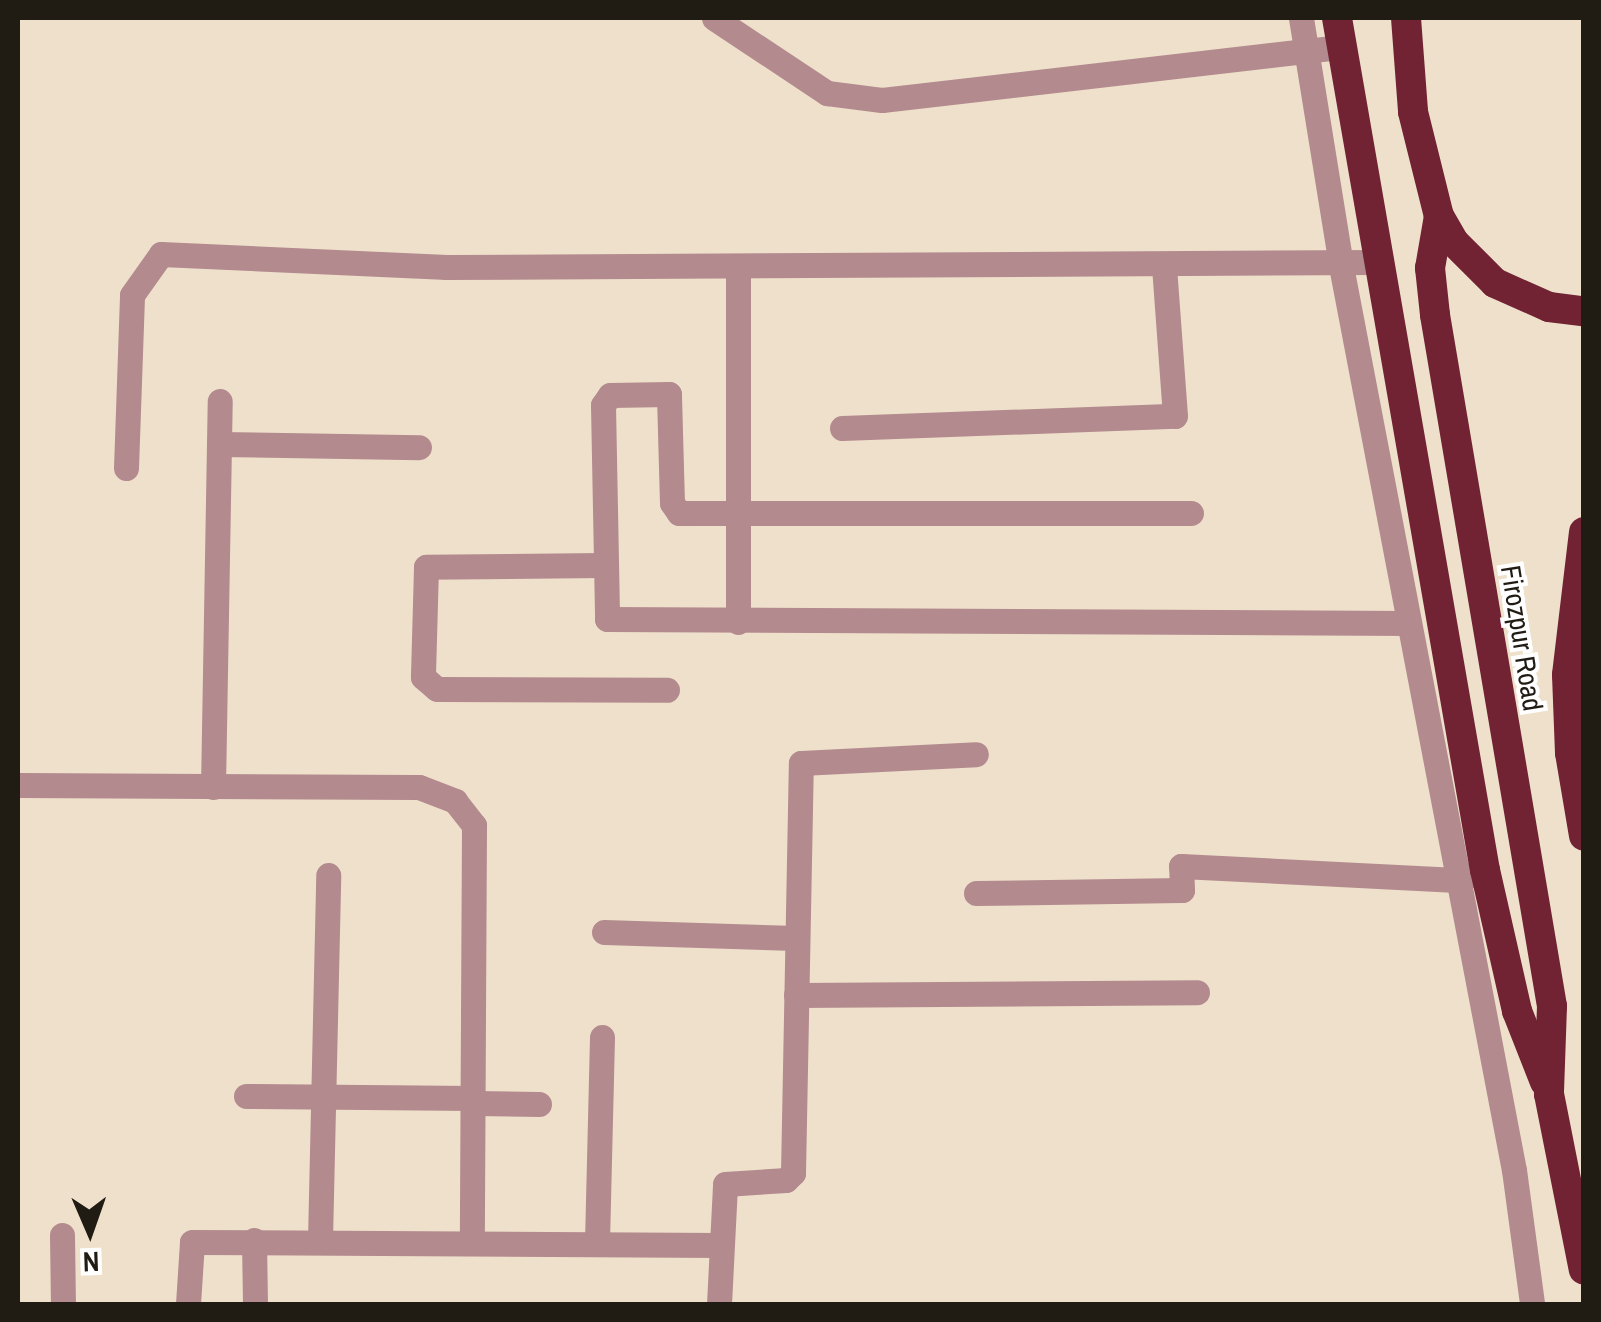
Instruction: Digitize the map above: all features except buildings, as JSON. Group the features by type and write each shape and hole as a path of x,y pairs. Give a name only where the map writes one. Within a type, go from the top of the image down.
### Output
{"highway":[{"name":"Firozpur Road","path":"1406,18 1413,112 1439,216 1430,268 1435,314 1552,1006 1550,1094 1584,1270"},
{"path":"1339,32 1471,875 1517,1012 1550,1094"},
{"path":"1439,216 1454,242 1495,283 1549,307 1584,311"},
{"name":"Firozpur Road","path":"1584,532 1566,675 1584,836"}],"street":[{"path":"714,18 827,93 882,100 1306,50 1339,32"},
{"path":"1301,18 1341,266 1409,624 1471,875 1532,1304"},
{"path":"126,468 132,295 161,254 447,267 1341,266 1378,262"},
{"path":"738,266 738,622"},
{"path":"842,428 1175,416 1164,266"},
{"path":"1191,512 737,514 675,510 669,394 610,396 603,406 607,619 1409,624"},
{"path":"212,787 220,401"},
{"path":"220,444 418,447"},
{"path":"603,565 426,567 423,677 436,689 668,690"},
{"path":"718,1304 725,1184 791,1178 801,762 976,754"},
{"path":"18,785 419,787 455,802 474,825 472,1240"},
{"path":"976,894 1182,890 1181,866 1471,875"},
{"path":"320,1240 328,875"},
{"path":"604,932 796,938"},
{"path":"796,995 1197,992"},
{"path":"597,1242 602,1036"},
{"path":"246,1096 539,1104"},
{"path":"62,1235 63,1304"},
{"path":"188,1304 189,1244 254,1240 472,1240 720,1245"},
{"path":"254,1240 255,1304"}]}
